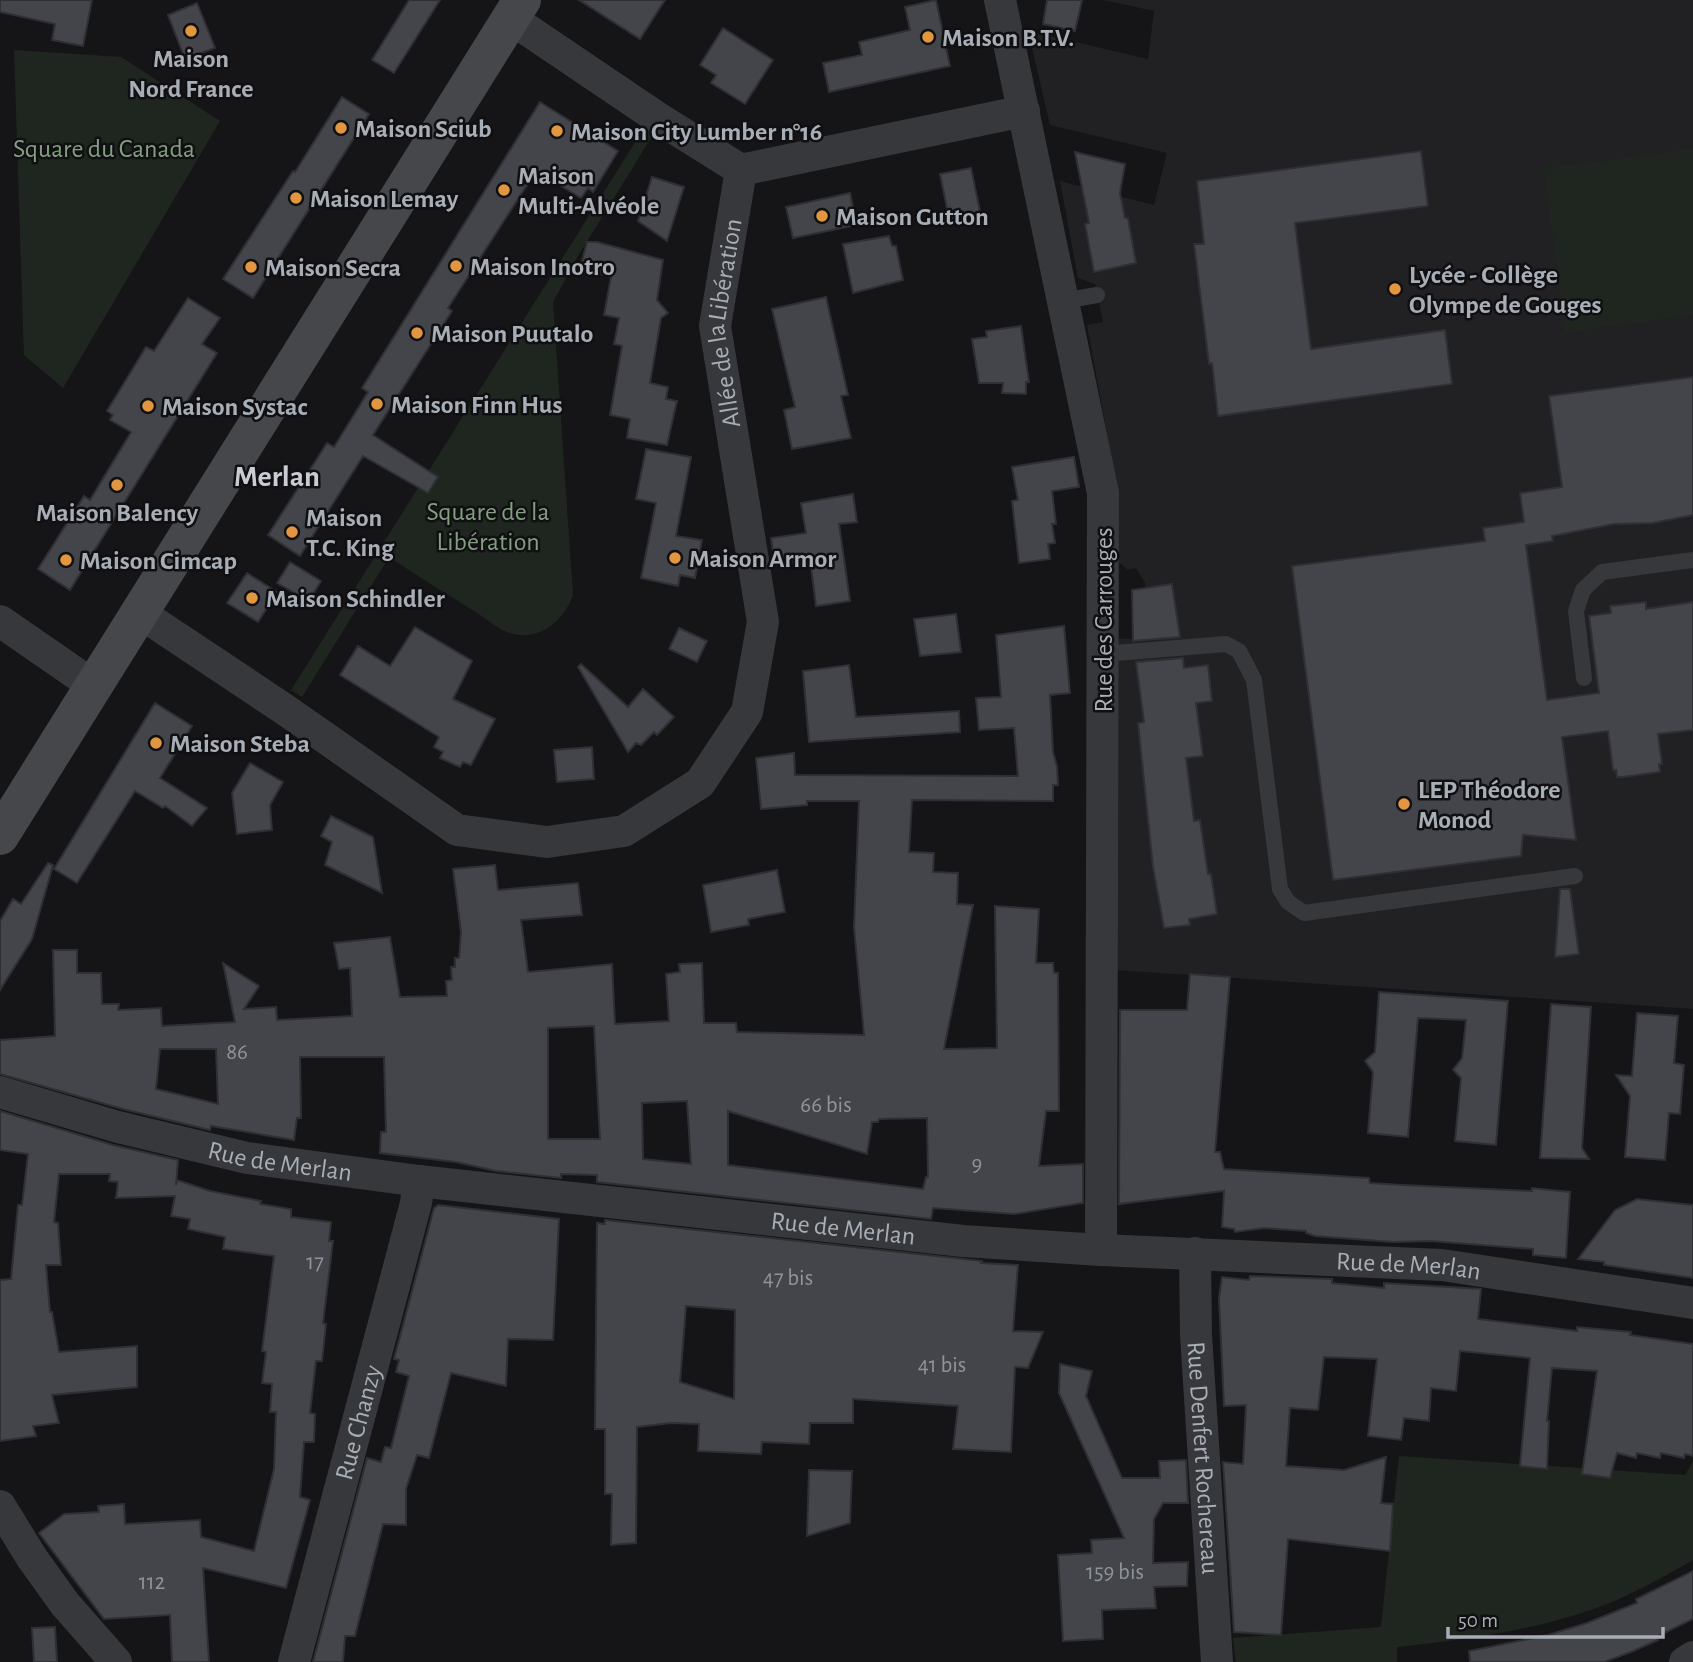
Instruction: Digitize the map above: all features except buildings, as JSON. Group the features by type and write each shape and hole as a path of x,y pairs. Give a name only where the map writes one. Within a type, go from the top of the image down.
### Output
{"street":[{"name":"Rue des Carrouges","path":"1000,0 1103,492 1101,1250"},
{"path":"0,836 516,9 658,118 741,170 1024,110"},
{"name":"Allée de la Libération","path":"140,613 287,711 457,830 547,842 624,831 700,783 747,712 763,622 715,326 741,170"},
{"path":"0,621 94,686"},
{"name":"Rue de Merlan","path":"0,1092 118,1127 247,1158 419,1181 963,1241 1442,1265 1693,1303"},
{"name":"Rue Chanzy","path":"294,1662 419,1181"},
{"name":"Rue Denfert Rochereau","path":"1195,1253 1195,1335 1217,1662"},
{"path":"0,1506 65,1604 116,1662"},
{"path":"1685,1662 1693,1657"}],"lane":[{"path":"1063,301 1097,295"},
{"path":"1584,678 1576,611 1583,590 1602,572 1693,560"},
{"path":"1103,654 1226,644 1239,651 1254,680 1280,890 1288,902 1304,913 1575,876"}],"shaded area":[{"path":"1103,0 1693,0 1693,1009 1115,970 1115,639 1147,638 1145,583 1136,568 1128,570 1118,561 1118,493 1087,325 1103,322 1095,284 1078,278 1060,181 1154,205 1167,153 1050,125 1028,31 1148,59 1154,11"}],"green space":[{"name":"Square du Canada","path":"14,50 121,57 220,121 63,388 24,355"},
{"name":"Square de la Libération","path":"646,125 656,130 578,256 553,302 573,595 569,604 557,621 540,632 521,635 506,632 389,557 302,697 291,690"},
{"path":"1693,149 1693,315 1565,332 1544,169"},
{"path":"1399,1456 1685,1475 1693,1461 1693,1560 1625,1596 1559,1620 1467,1638 1397,1647 1397,1662 1236,1662 1233,1638 1381,1627"}],"place":[{"name":"Maison Nord France","path":"191,31"},
{"name":"Maison B.T.V.","path":"928,37"},
{"name":"Maison Sciub","path":"341,128"},
{"name":"Maison City Lumber n°16","path":"557,131"},
{"name":"Maison Multi-Alvéole","path":"504,190"},
{"name":"Maison Lemay","path":"296,198"},
{"name":"Maison Gutton","path":"822,216"},
{"name":"Maison Inotro","path":"456,266"},
{"name":"Maison Secra","path":"251,267"},
{"name":"Lycée - Collège Olympe de Gouges","path":"1395,289"},
{"name":"Maison Puutalo","path":"417,333"},
{"name":"Maison Finn Hus","path":"377,404"},
{"name":"Maison Systac","path":"148,406"},
{"name":"Maison Balency","path":"117,485"},
{"name":"Maison T.C. King","path":"292,532"},
{"name":"Maison Armor","path":"675,558"},
{"name":"Maison Cimcap","path":"66,560"},
{"name":"Maison Schindler","path":"252,598"},
{"name":"Maison Steba","path":"156,743"},
{"name":"LEP Théodore Monod","path":"1404,804"}],"district":[{"name":"Merlan","path":"277,476"}]}
